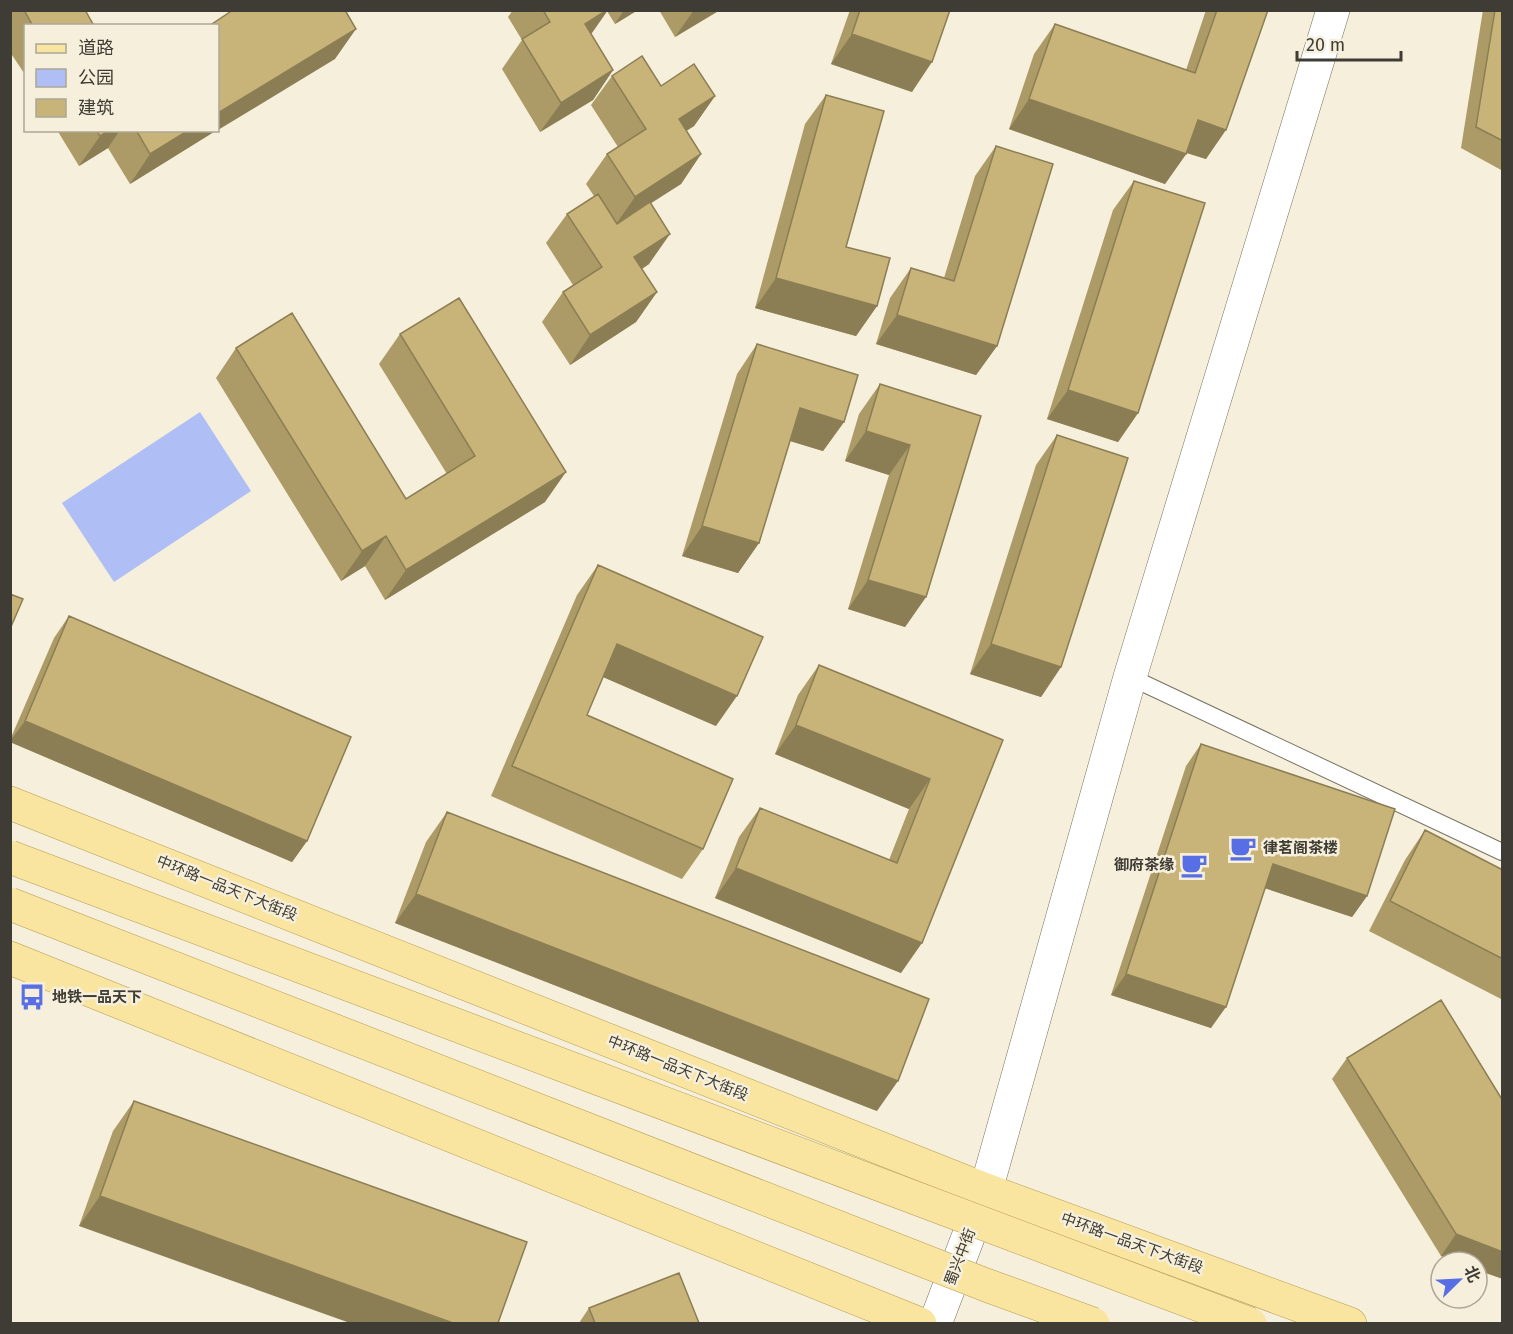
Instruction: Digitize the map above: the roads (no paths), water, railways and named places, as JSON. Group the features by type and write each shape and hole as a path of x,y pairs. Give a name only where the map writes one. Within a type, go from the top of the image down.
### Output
{"main road":[{"name":"中环路一品天下大街段","path":"10,803 986,1190 1350,1323"},
{"path":"10,857 1250,1323"},
{"path":"10,904 986,1285 1094,1323"},
{"path":"10,958 920,1323"}],"street":[{"name":"蜀兴中街","path":"935,1323 986,1190 1130,677 1334,10"}],"lane":[{"path":"1130,677 1503,852"}],"place":[{"name":"律茗阁茶楼","path":"1243,848"},
{"name":"御府茶缘","path":"1194,865"},
{"name":"地铁一品天下","path":"32,997"}]}
